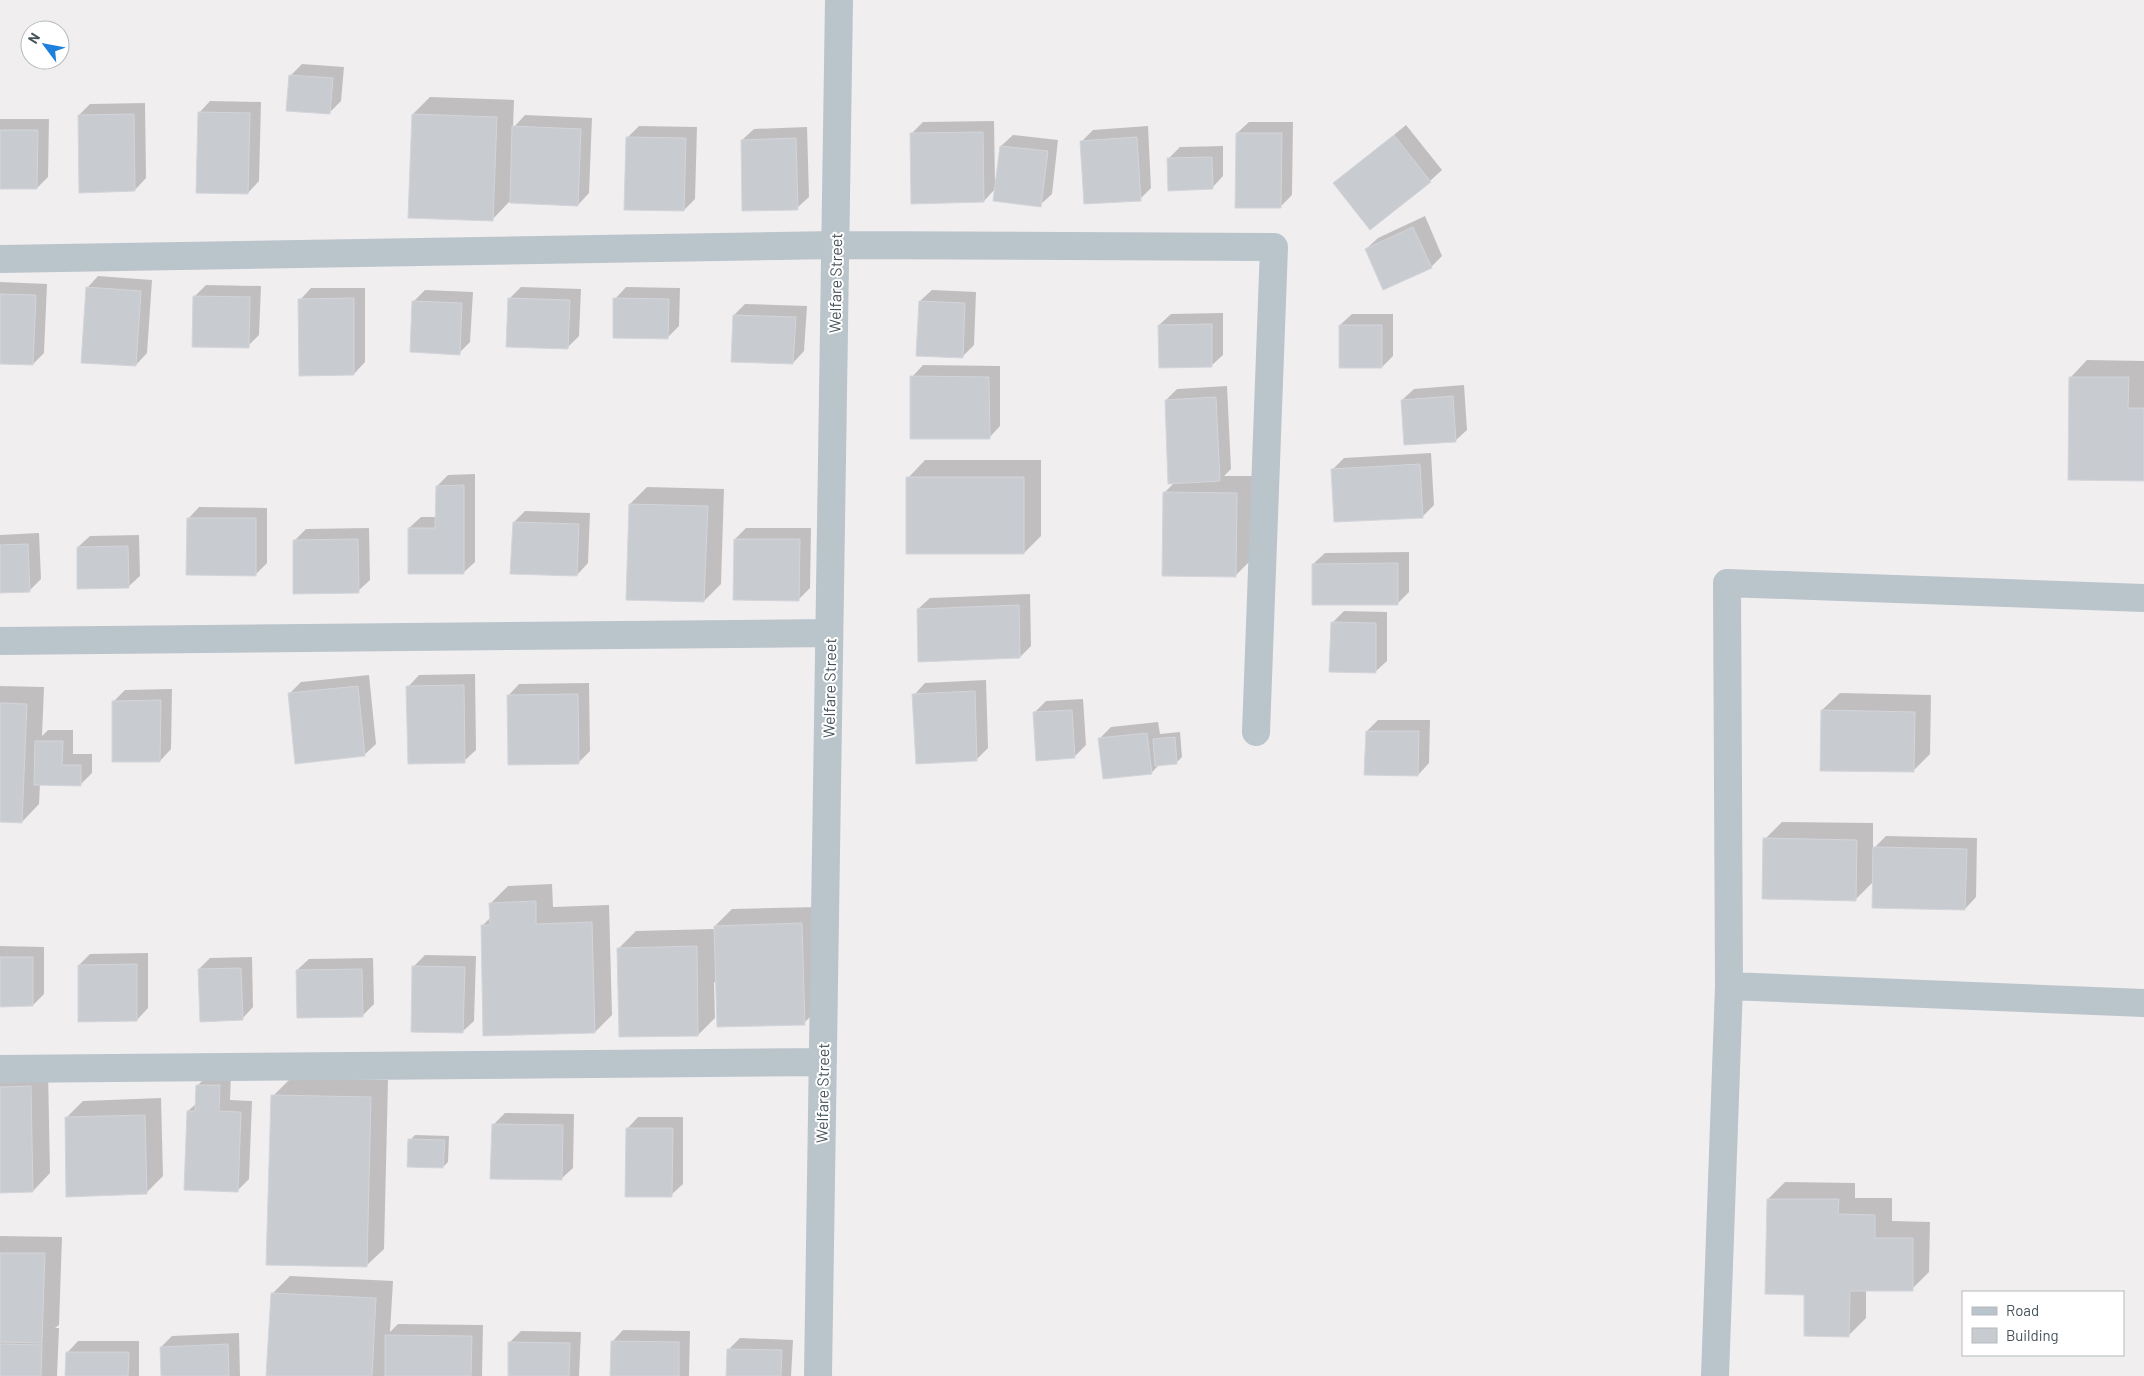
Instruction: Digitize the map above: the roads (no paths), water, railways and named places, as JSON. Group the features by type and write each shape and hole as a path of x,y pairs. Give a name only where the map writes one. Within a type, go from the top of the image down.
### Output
{"street":[{"name":"Welfare Street","path":"818,1376 839,0"},
{"path":"0,260 835,245 1274,247 1256,732"},
{"path":"1715,1376 1729,986 1727,583 2144,598"},
{"path":"0,641 830,633"},
{"path":"1729,986 2144,1003"},
{"path":"0,1069 823,1062"}]}
